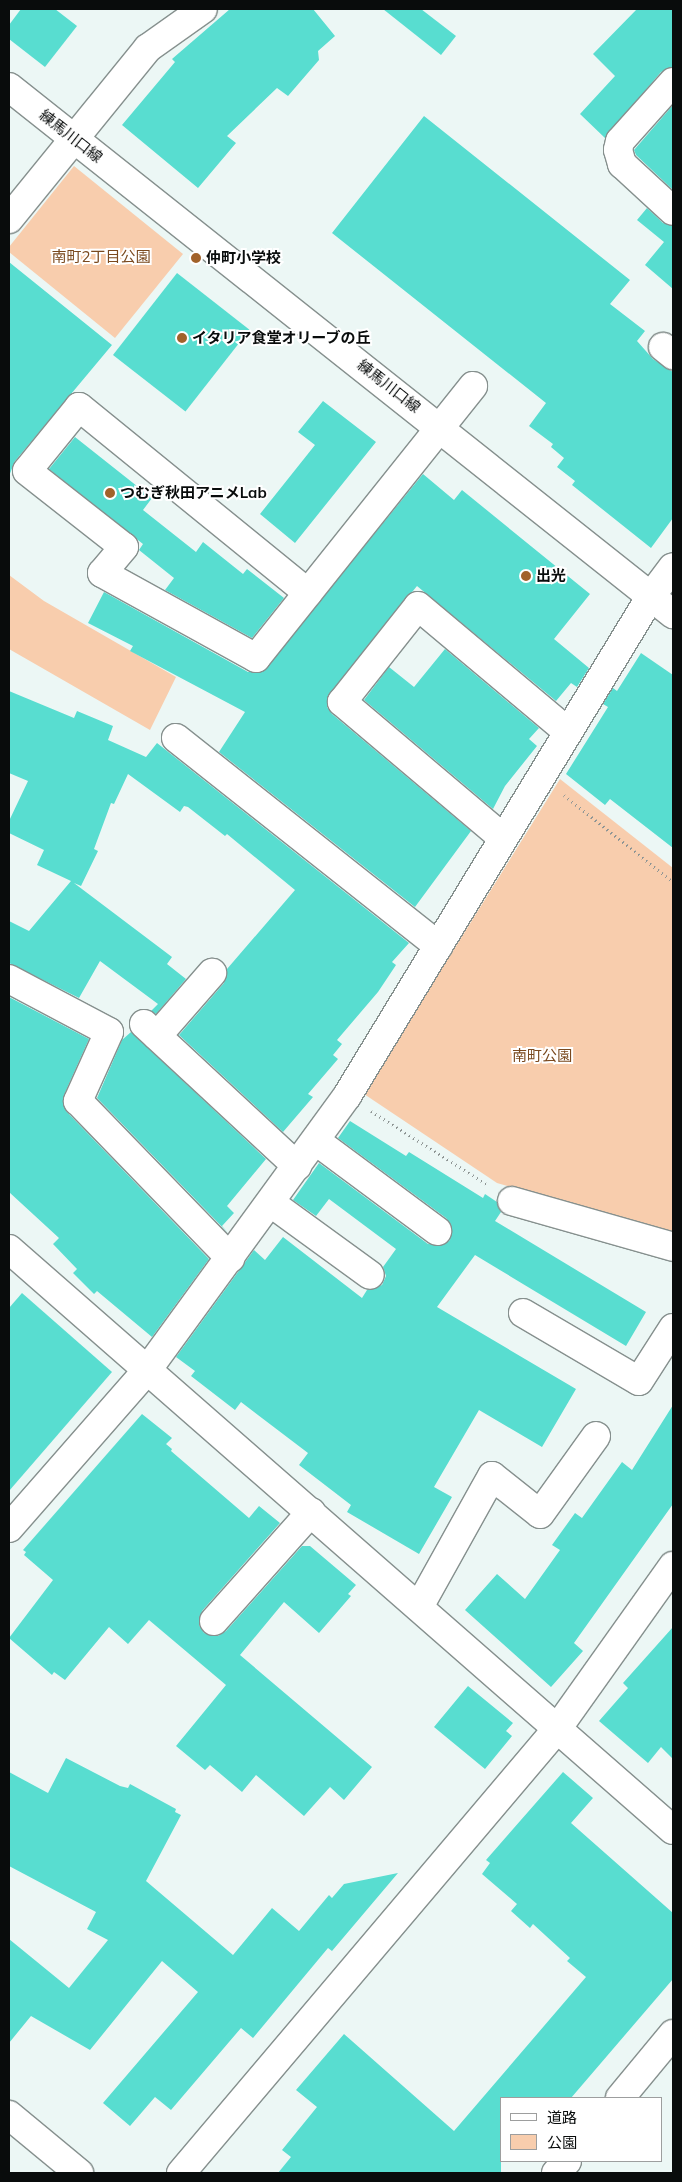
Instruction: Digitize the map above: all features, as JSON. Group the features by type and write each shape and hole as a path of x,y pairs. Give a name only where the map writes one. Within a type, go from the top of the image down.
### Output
{"street":[{"path":"9,218 148,48 203,9"},
{"path":"673,82 620,141 618,150 622,164 673,211"},
{"name":"練馬川口線","path":"9,87 440,426 673,614"},
{"path":"308,593 79,407 27,471 124,547 102,573 256,658 308,593 440,426 473,386"},
{"path":"14,1513 148,1369 316,1141 347,1096 651,596 673,567"},
{"path":"503,838 342,702 418,606 568,732"},
{"path":"176,738 438,946"},
{"path":"212,973 151,1030 298,1166"},
{"path":"9,979 109,1032 78,1101 230,1258"},
{"path":"316,1141 437,1231"},
{"path":"512,1201 673,1247"},
{"path":"270,1203 370,1275"},
{"path":"9,1249 673,1830"},
{"path":"523,1313 639,1381 673,1328"},
{"path":"419,1608 492,1476 540,1514 596,1436"},
{"path":"214,1621 311,1512"},
{"path":"180,2173 557,1728 673,1566"},
{"path":"621,2097 673,2034"},
{"path":"9,2115 79,2173"},
{"path":"556,2173 566,2162"}],"path":[{"path":"556,796 564,796 673,882"},
{"path":"347,1096 512,1201"}],"green space":[{"name":"南町2丁目公園","path":"74,166 183,254 115,338 9,252 9,247"},
{"path":"9,575 44,601 176,677 150,730 9,649"},
{"name":"南町公園","path":"560,779 673,868 673,1235 497,1183 364,1094"}],"building":[{"path":"21,9 55,9 77,26 45,67 9,39 9,25"},
{"path":"230,9 313,9 335,36 318,51 319,60 288,96 277,88 227,136 236,143 198,188 122,125 175,62 172,59"},
{"path":"383,9 421,9 456,36 441,55"},
{"path":"637,9 673,9 673,67 661,72 605,138 580,114 615,76 593,54"},
{"path":"673,105 673,190 636,155 634,150"},
{"path":"424,116 630,280 610,304 645,331 637,341 653,359 673,372 673,518 651,548 572,485 575,481 557,467 564,458 551,447 553,444 529,426 546,403 332,233"},
{"path":"647,208 663,223 673,226 673,289 645,265 664,242 637,220"},
{"path":"9,262 112,345 15,461 9,476"},
{"path":"177,273 249,330 185,412 113,355"},
{"path":"323,401 376,442 295,543 260,514 315,445 298,432"},
{"path":"75,437 152,498 143,510 196,552 203,542 243,574 247,569 284,598 252,638 165,590 174,578 139,550 143,544 49,469"},
{"path":"423,474 454,500 462,490 590,594 554,639 589,668 577,687 571,683 556,701 417,586 330,693 327,707 332,714 471,831 415,907 219,752 245,712 130,651 133,646 88,623 104,592 248,672 262,672"},
{"path":"445,649 539,728 529,739 537,746 505,786 493,809 364,700 389,667 414,687"},
{"path":"641,653 673,675 673,848 610,799 605,805 566,774 608,707 603,704 613,688 617,691"},
{"path":"9,691 74,718 77,711 113,726 108,740 146,757 157,743 409,943 392,962 396,965 378,992 337,1040 342,1044 333,1055 338,1059 308,1094 313,1097 283,1132 179,1035 224,983 227,969 295,890 227,834 225,836 188,807 184,806 180,812 128,774 114,804 111,803 94,849 98,851 81,886 74,883 172,957 167,964 186,979 156,1014 151,1011 158,1004 100,961 79,998 9,963 9,921 29,931 71,881 37,865 44,850 9,833 9,821 28,781 9,773"},
{"path":"9,997 89,1039 64,1095 66,1111 209,1259 152,1337 97,1291 94,1294 73,1273 77,1269 53,1244 59,1238 9,1192"},
{"path":"131,1032 266,1159 227,1206 234,1213 222,1226 228,1233 97,1098 122,1040"},
{"path":"350,1121 406,1156 409,1152 483,1198 485,1194 497,1202 501,1212 495,1221 646,1312 626,1346 475,1255 437,1307 576,1389 542,1447 479,1410 434,1487 452,1497 419,1554 347,1512 351,1505 299,1465 308,1453 241,1402 235,1410 191,1376 195,1371 176,1357 254,1250 265,1260 283,1237 362,1298 367,1290 382,1285 386,1276 383,1267 396,1249 329,1199 316,1216 293,1200 319,1163 428,1244 443,1245 450,1240 451,1225 446,1218 338,1138"},
{"path":"22,1293 112,1372 9,1491 9,1308"},
{"path":"673,1405 673,1504 574,1643 583,1651 551,1687 465,1610 497,1574 525,1599 560,1550 552,1545 575,1513 582,1518 622,1462 632,1470"},
{"path":"142,1414 172,1438 166,1444 172,1449 171,1451 249,1518 259,1506 280,1523 202,1611 199,1625 204,1633 218,1636 226,1631 302,1546 310,1546 356,1585 348,1594 351,1596 319,1633 284,1602 240,1655 372,1767 344,1800 330,1787 304,1816 256,1775 242,1792 210,1765 205,1770 176,1746 226,1685 149,1620 128,1644 109,1627 65,1680 54,1672 52,1675 9,1638 53,1580 24,1555 26,1552 23,1550"},
{"path":"673,1627 673,1759 661,1747 648,1763 599,1721 628,1688 623,1683"},
{"path":"468,1686 513,1723 506,1731 512,1736 485,1769 434,1727"},
{"path":"66,1758 120,1786 128,1788 130,1784 176,1809 175,1812 181,1815 146,1881 233,1955 272,1908 299,1931 329,1895 332,1898 344,1884 398,1873 332,1951 328,1948 253,2038 241,2028 171,2110 155,2097 130,2126 103,2103 198,1992 162,1961 90,2050 31,2016 9,2043 9,1939 69,1988 108,1940 87,1929 96,1912 9,1866 9,1772 48,1793"},
{"path":"563,1772 593,1798 571,1823 673,1913 673,1979 572,2097 500,2097 501,2173 278,2173 291,2157 282,2150 317,2107 296,2090 344,2034 454,2131 586,1977 567,1961 570,1958 533,1924 530,1928 511,1911 517,1904 482,1874 490,1863 486,1860"}],"place":[{"name":"仲町小学校","path":"196,258"},
{"name":"イタリア食堂オリーブの丘","path":"182,338"},
{"name":"つむぎ秋田アニメLab","path":"110,493"},
{"name":"出光","path":"526,576"}]}
